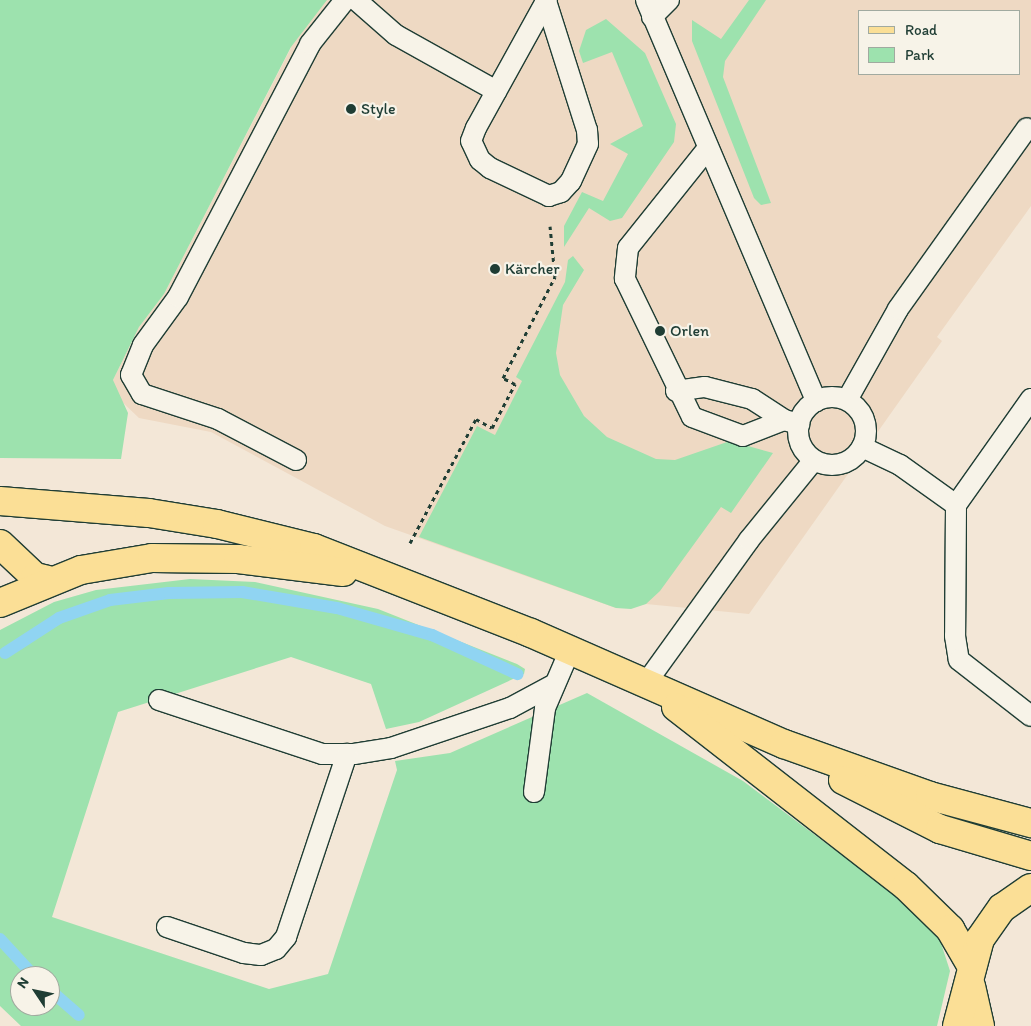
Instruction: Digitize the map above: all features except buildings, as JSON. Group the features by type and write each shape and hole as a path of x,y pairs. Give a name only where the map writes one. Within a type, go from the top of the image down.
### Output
{"main road":[{"path":"0,502 149,513 279,538 491,617 784,744 930,796 1031,823"},
{"path":"0,544 34,577 48,580"},
{"path":"0,603 48,580 152,558 286,563 396,586 491,617"},
{"path":"646,683 906,886 950,929 972,972 980,1026"},
{"path":"784,744 922,821 1031,856"},
{"path":"956,1026 972,972 990,922 1031,888"}],"lane":[{"path":"296,460 218,419 142,394 131,375 143,345 178,297 310,44 345,0"},
{"path":"356,0 396,35 496,91"},
{"path":"546,0 587,130 583,158 561,192 537,192 490,168 473,150 476,128 546,0"},
{"path":"669,0 649,9 816,401"},
{"path":"846,400 898,309 1027,128"},
{"path":"676,391 705,387 752,399 791,422 801,444 814,460 841,464 862,447 865,421 846,400 816,401 791,422 738,435 692,417 676,391 628,288 625,256 641,229 708,148"},
{"path":"1031,399 956,505 954,636 959,660 1031,716"},
{"path":"862,447 900,465 956,505"},
{"path":"646,683 749,540 814,460"},
{"path":"534,792 551,686 570,650"},
{"path":"159,700 322,754 347,754 391,748 510,708 551,686"},
{"path":"167,927 244,953 261,955 276,949 286,937 347,754"}],"path":[{"path":"410,543 476,419 492,428 515,384 503,378 555,277 555,254 549,234 561,192"}],"shaded area":[{"path":"269,0 1031,0 1031,206 937,337 942,341 749,614 646,604 616,608 385,526 211,432 139,418 117,397 113,380 139,327 164,294 291,48"}],"green space":[{"path":"0,0 327,0 291,47 164,294 139,327 113,380 128,413 121,459 0,458"},
{"path":"749,0 766,0 725,61 723,77 771,203 761,205 754,198 692,41 692,20 721,39"},
{"path":"606,19 645,53 676,124 674,142 622,218 610,221 589,208 564,247 564,226 582,192 603,201 628,154 610,144 643,126 612,52 583,63 579,51 586,30"},
{"path":"573,256 584,270 563,305 556,353 560,375 584,416 607,437 656,459 675,460 730,441 773,453 731,513 721,507 660,591 646,604 631,609 616,608 419,537 477,426 495,435 522,381 516,377 565,282 568,260"},
{"path":"190,579 255,582 378,609 517,664 525,669 524,674 419,722 386,729 371,684 291,657 118,712 52,917 269,989 328,974 397,770 395,761 450,753 587,693 743,781 903,901 940,940 950,971 937,1026 21,1026 10,1016 60,1016 60,966 10,966 10,1016 0,1006 0,630 54,602 96,590"}],"waterway":[{"path":"5,653 59,618 110,600 169,593 242,592 337,608 432,635 517,674"},
{"path":"0,939 25,966"},
{"path":"60,999 79,1015"}],"place":[{"name":"Style","path":"351,109"},
{"name":"Kärcher","path":"495,269"},
{"name":"Orlen","path":"660,331"}]}
